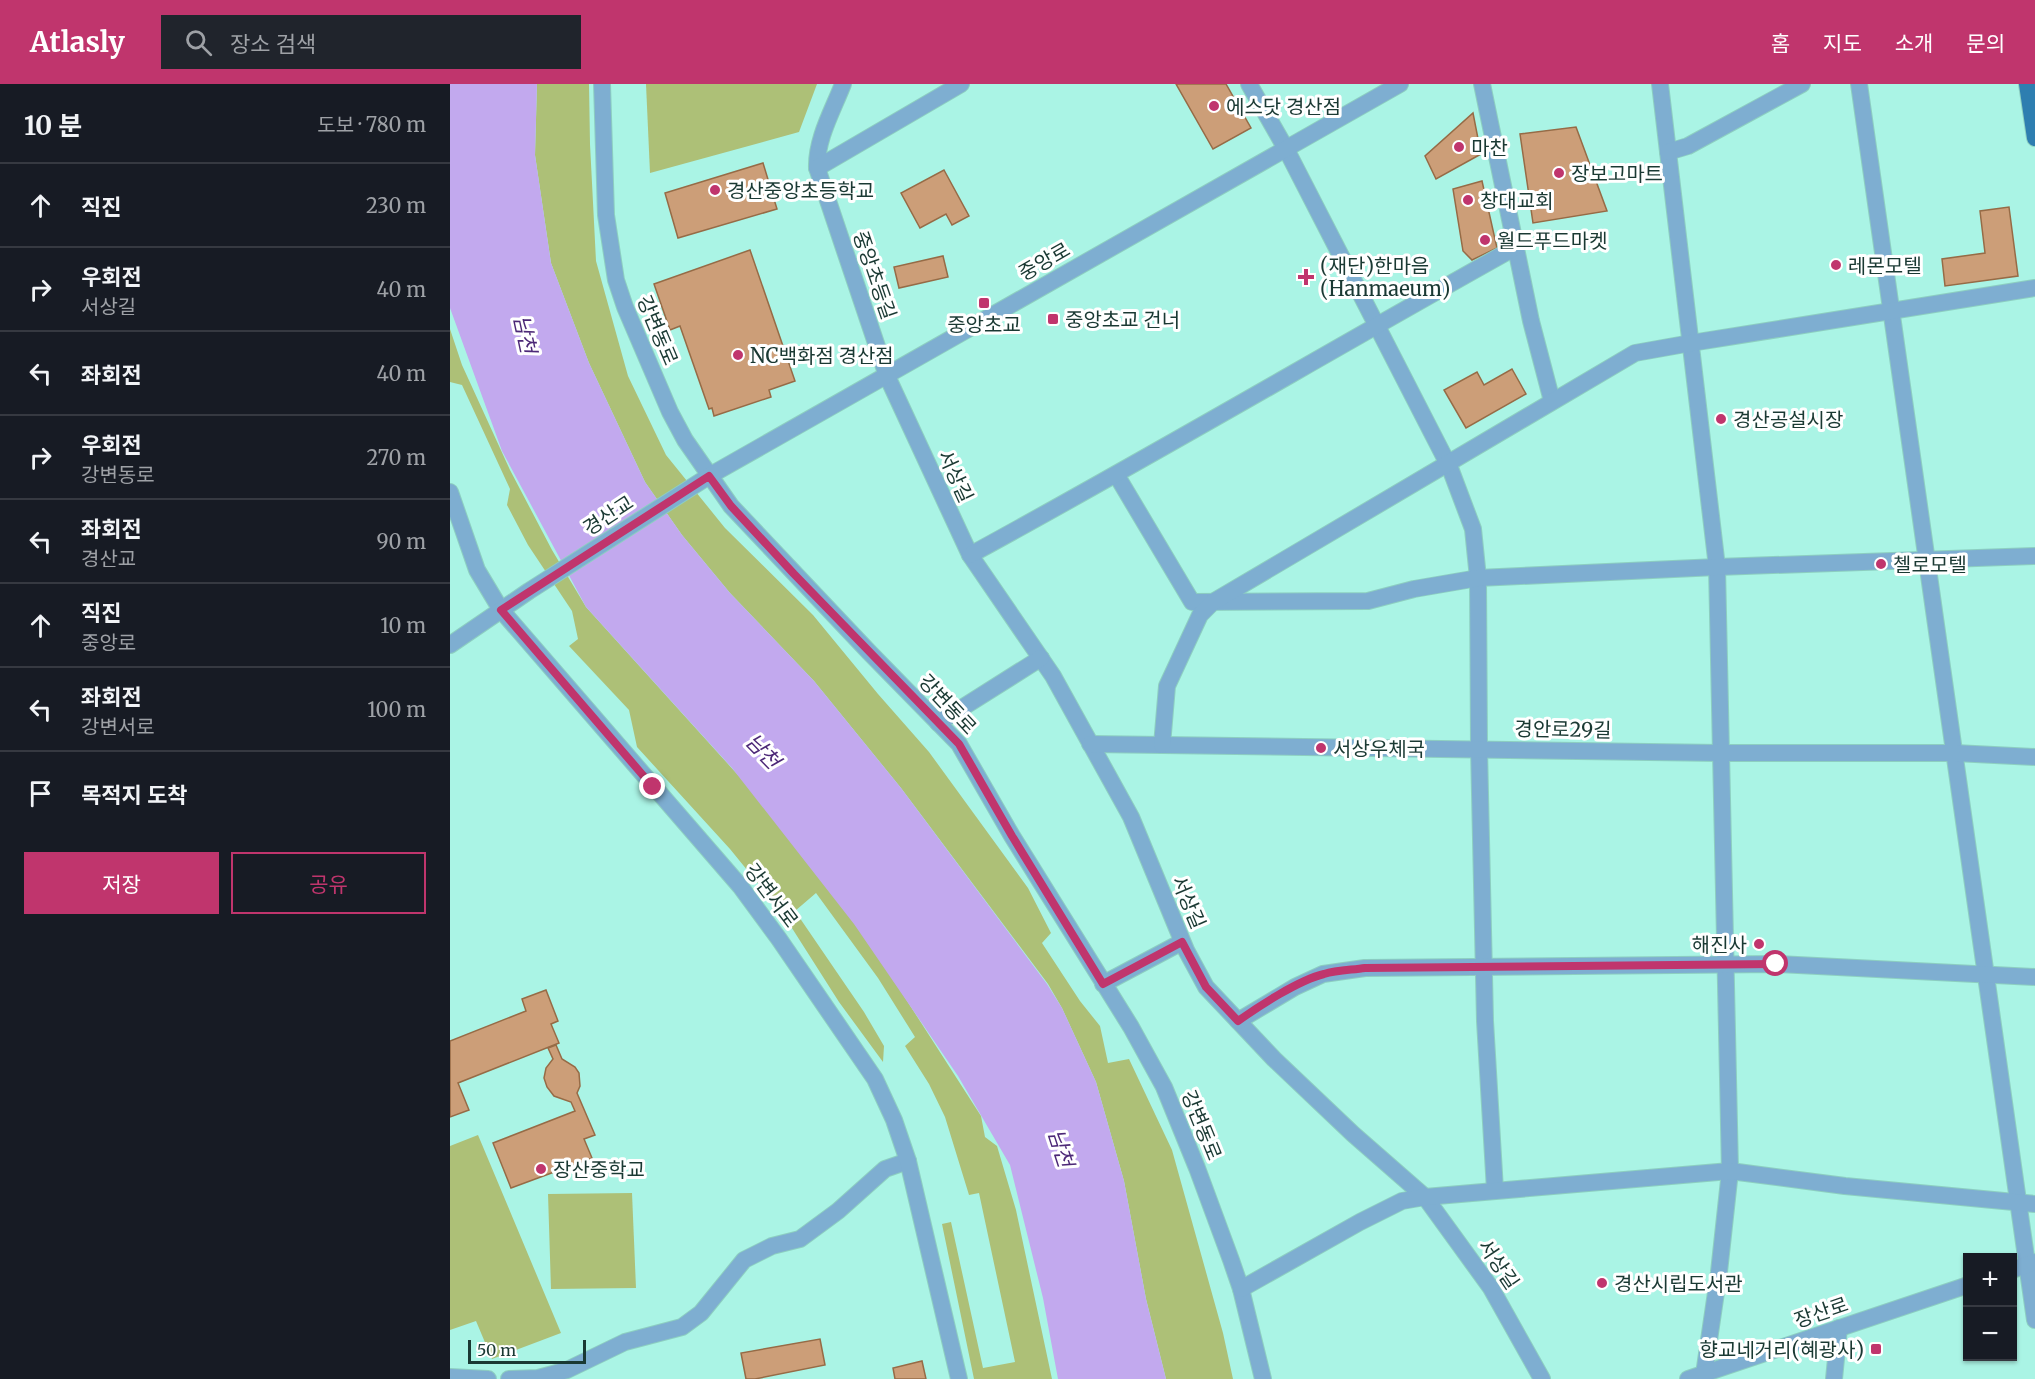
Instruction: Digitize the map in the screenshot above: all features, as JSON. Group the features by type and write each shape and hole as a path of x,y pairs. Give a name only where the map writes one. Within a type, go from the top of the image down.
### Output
{"main road":[{"path":"2027,84 2035,138"}],"street":[{"name":"강변동로","path":"602,84 606,215 616,280 625,307 670,412 685,440 731,506 959,744 1012,836 1131,1028 1164,1087 1201,1178 1241,1289 1263,1379"},
{"name":"중앙초등길","path":"843,84 816,157 817,168 887,376"},
{"path":"817,168 961,84"},
{"path":"1249,84 1286,149 1448,464 1473,529 1478,578 1485,1021 1496,1190"},
{"name":"중앙로","path":"709,476 1400,84"},
{"path":"1482,84 1531,321 1552,401"},
{"path":"1660,84 1718,567 1724,965 1730,1171 1719,1272 1696,1376"},
{"path":"1668,152 1688,146 1802,84"},
{"path":"1859,84 1987,974 2027,1203 2025,1266 2035,1320"},
{"path":"970,555 1117,476 1377,324 1516,247"},
{"path":"1162,745 1167,686 1200,615 1213,602 1635,353 2035,288"},
{"name":"서상길","path":"887,376 970,555 1053,676 1131,818 1182,942 1206,987 1274,1059 1353,1134 1425,1197 1491,1288 1542,1379"},
{"name":"경산교","path":"501,610 709,476"},
{"path":"1117,476 1192,602 1368,601 1414,589 1478,578 2035,556"},
{"name":"강변서로","path":"450,492 477,570 501,610 646,779 696,833 760,912 874,1079 894,1120 908,1161 959,1379"},
{"path":"450,645 501,610"},
{"path":"938,723 1041,658"},
{"name":"경안로29길","path":"1090,744 1720,753 1955,753 2035,757"},
{"path":"1103,984 1182,942"},
{"path":"1238,1021 1255,1008 1323,974 1365,968 1776,964 2035,977"},
{"path":"509,1379 538,1378 567,1370 625,1342 682,1327 701,1313 744,1260 772,1246 800,1239 838,1211 885,1169 908,1161"},
{"path":"1241,1289 1402,1201 1425,1197 1730,1171 2027,1203"},
{"name":"장산로","path":"1696,1376 1963,1287"},
{"path":"1834,1379 1839,1329"},
{"path":"450,1377 488,1379"}],"green space":[{"path":"537,84 589,84 596,261 628,376 666,455 725,528 813,615 929,752 1028,888 1051,933 1042,943 1080,1001 1100,1026 1108,1063 1129,1059 1172,1150 1223,1333 1233,1379 1166,1379 1146,1299 1124,1181 1096,1082 1062,1008 1048,984 901,788 814,681 730,593 682,535 645,482 589,363 551,263 535,155"},
{"path":"646,84 817,84 799,132 650,173"},
{"path":"450,329 462,365 510,470 552,550 586,607 747,785 817,871 884,965 981,1116 985,1137 997,1146 1016,1210 1052,1379 974,1379 942,1224 951,1222 983,1368 1015,1362 979,1193 969,1195 945,1117 929,1084 905,1046 915,1037 878,978 816,893 795,911 864,1012 884,1046 883,1062 839,1002 783,914 730,849 637,747 629,710 569,646 578,639 572,611 528,545 507,505 510,489 462,385 450,382"},
{"path":"478,1135 561,1333 492,1359 476,1321 450,1330 450,1146"},
{"path":"632,1193 636,1288 551,1289 548,1194"}],"water":[{"name":"남천","path":"450,84 537,84 535,155 551,263 589,363 645,482 682,535 730,593 814,681 901,788 1047,984 1062,1008 1096,1082 1124,1181 1146,1299 1166,1379 1058,1379 1043,1298 1010,1165 958,1076 854,924 732,768 586,607 502,451 450,308"}],"building":[{"name":"에스닷 경산점","path":"1176,84 1226,84 1251,128 1213,149"},
{"path":"1473,113 1481,154 1436,179 1425,156"},
{"name":"장보고마트","path":"1576,127 1607,211 1533,223 1520,134"},
{"path":"763,163 777,209 678,238 665,193"},
{"path":"944,170 969,216 952,225 946,214 920,228 901,193"},
{"path":"1482,181 1497,248 1472,260 1463,251 1453,189"},
{"path":"2009,207 2018,276 1945,286 1942,259 1985,253 1980,211"},
{"name":"NC백화점 경산점","path":"750,250 795,381 769,390 771,397 714,416 712,408 709,409 680,326 670,330 654,284"},
{"path":"943,256 948,277 899,288 894,267"},
{"path":"1512,369 1526,394 1466,428 1444,390 1477,372 1484,385"},
{"path":"546,990 558,1021 551,1024 559,1043 458,1083 469,1110 450,1117 450,1041 526,1011 522,999"},
{"path":"556,1045 562,1059 575,1067 579,1073 580,1086 577,1093 595,1135 584,1139 592,1158 511,1188 493,1143 575,1111 571,1102 554,1096 544,1078 546,1068 553,1059 548,1048"},
{"path":"820,1339 825,1365 746,1379 741,1353"},
{"path":"922,1361 926,1379 895,1379 893,1368"}],"place":[{"name":"에스닷 경산점","path":"1214,106"},
{"name":"마찬","path":"1459,147"},
{"name":"장보고마트","path":"1559,173"},
{"name":"경산중앙초등학교","path":"715,190"},
{"name":"창대교회","path":"1468,200"},
{"name":"월드푸드마켓","path":"1485,240"},
{"name":"레몬모텔","path":"1836,265"},
{"name":"(재단)한마음 (Hanmaeum)","path":"1306,277"},
{"name":"중앙초교","path":"984,303"},
{"name":"중앙초교 건너","path":"1053,319"},
{"name":"NC백화점 경산점","path":"738,355"},
{"name":"경산공설시장","path":"1721,419"},
{"name":"첼로모텔","path":"1881,564"},
{"name":"서상우체국","path":"1321,748"},
{"name":"해진사","path":"1759,944"},
{"name":"장산중학교","path":"541,1169"},
{"name":"경산시립도서관","path":"1602,1283"},
{"name":"향교네거리(혜광사)","path":"1876,1349"}],"route":[{"path":"653,787 501,610 709,476 731,506 794,574 959,744 1012,836 1103,984 1182,942 1206,987 1238,1021 1255,1008 1323,974 1365,968 1776,964"}]}
